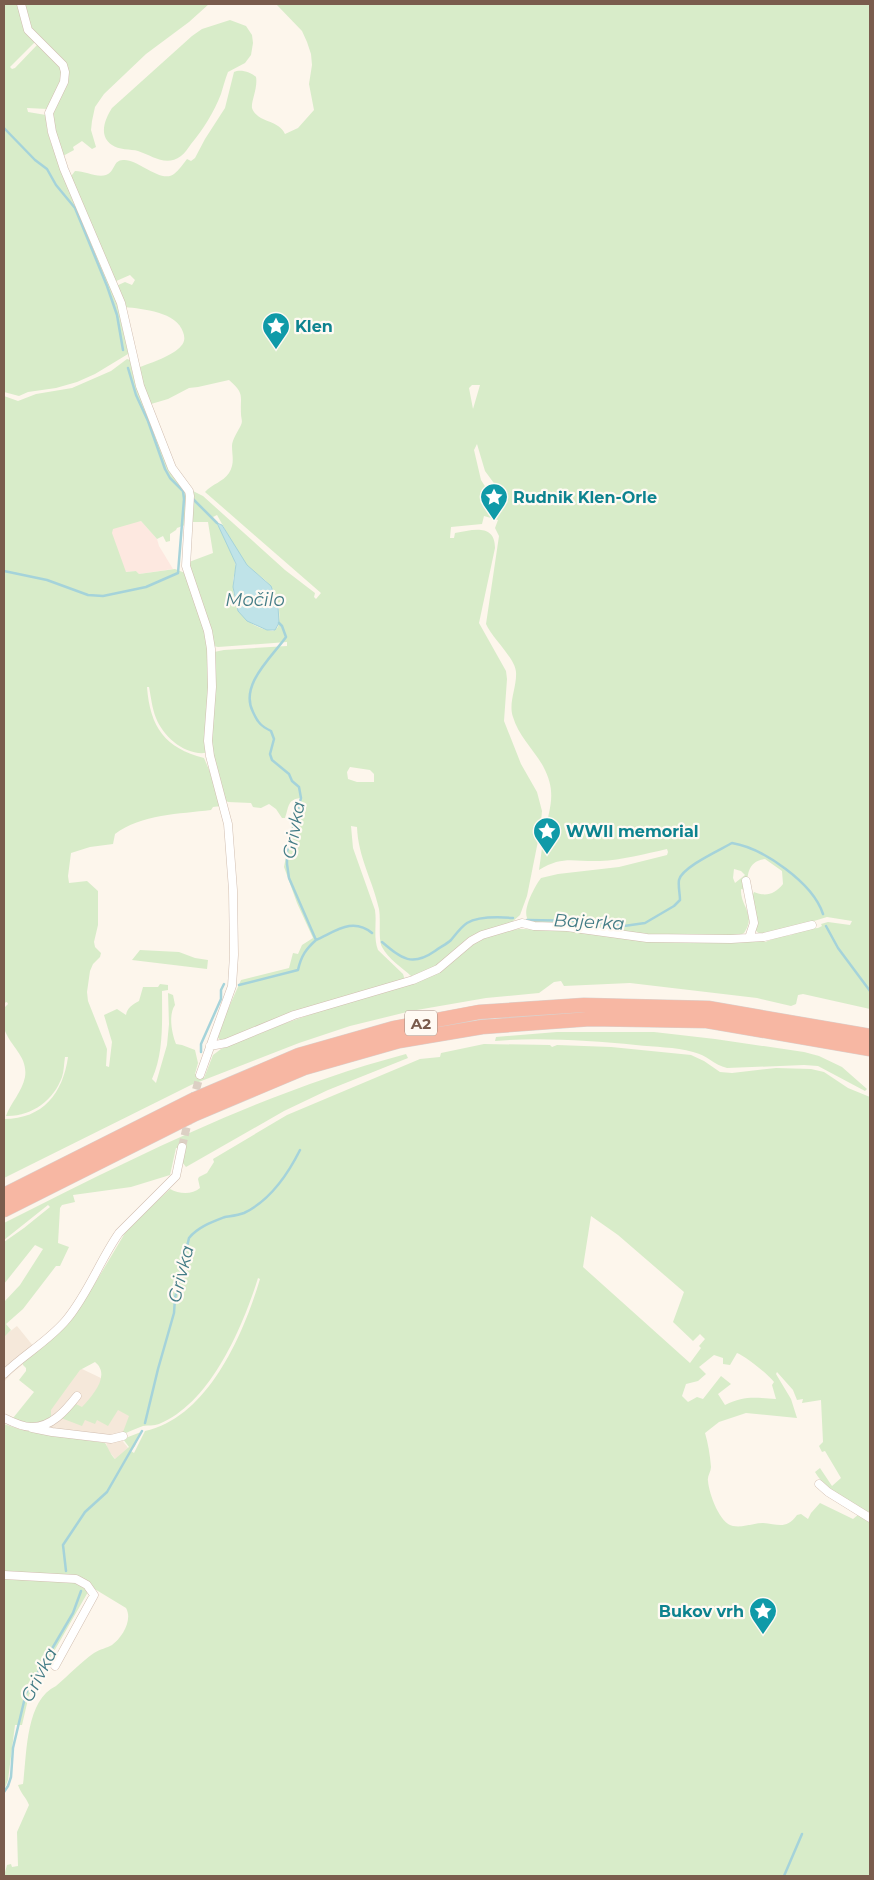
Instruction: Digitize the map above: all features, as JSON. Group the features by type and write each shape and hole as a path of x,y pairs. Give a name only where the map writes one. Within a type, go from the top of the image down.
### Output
{"highway":[{"name":"A2","path":"4,1195 193,1100 299,1055 394,1028 479,1012 584,1005 708,1008 870,1036"},
{"name":"A2","path":"4,1210 204,1110 304,1068 399,1041 482,1027 590,1019 707,1022 870,1049"}],"street":[{"path":"21,4 28,30 63,65 65,72 64,82 50,113 52,132 68,178 121,303 140,386 172,468 189,491 190,496 186,566 208,630 212,687 208,741 210,756 228,824 234,890 232,986 200,1075"},
{"path":"746,881 754,923 749,938"},
{"path":"210,1046 226,1043 294,1015 413,980 438,969 482,935 522,923 534,926 567,927 647,938 764,937 812,925"},
{"path":"4,1374 45,1341 68,1318 85,1293 119,1233 176,1176 182,1147"},
{"path":"32,1428 63,1414 77,1396"},
{"path":"4,1418 20,1425 52,1432 111,1440 123,1436"},
{"path":"819,1484 828,1492 870,1518"},
{"path":"4,1575 76,1579 87,1585 94,1595 55,1666"}],"shaded area":[{"path":"141,521 157,539 159,546 173,569 139,574 136,571 124,572 103,527"},
{"path":"17,1326 38,1352 4,1382 4,1336"},
{"path":"80,1368 103,1379 118,1407 135,1414 120,1438 129,1449 117,1461 108,1450 106,1443 60,1436 23,1423"}],"green space":[{"path":"4,4 19,4 25,29 35,42 10,67 12,69 15,68 38,44 49,53 60,67 62,74 59,88 48,109 27,108 28,112 46,115 47,130 51,143 117,300 130,351 95,374 77,382 56,388 28,392 19,396 4,392"},
{"path":"23,4 209,4 189,22 146,54 104,94 95,107 92,121 91,130 96,147 92,149 82,141 73,147 74,150 63,156 53,122 53,111 66,64 30,29"},
{"path":"276,4 870,4 870,1009 803,994 798,995 796,1004 791,1006 757,998 630,983 564,986 561,981 554,982 539,993 486,998 411,1011 350,1026 299,1043 191,1085 4,1178 4,1119 18,1118 30,1114 49,1102 61,1082 65,1070 68,1057 65,1057 63,1075 47,1100 24,1114 6,1116 21,1088 25,1077 25,1070 22,1058 8,1037 3,1023 4,1008 8,1004 7,1002 4,1003 4,396 18,401 36,394 72,388 111,371 127,359 130,360 169,469 186,489 188,498 185,525 177,528 170,534 170,541 166,542 163,536 157,539 141,521 113,529 112,533 126,572 136,571 139,574 175,569 185,573 204,626 207,642 209,707 205,753 189,751 169,738 159,725 149,687 147,687 149,701 152,714 162,734 179,748 204,758 221,806 213,807 211,810 161,816 137,822 115,834 113,844 90,847 71,853 69,883 87,881 98,891 98,925 94,942 95,947 101,953 90,971 87,992 88,1001 107,1049 106,1066 109,1067 112,1042 104,1015 117,1009 126,1015 131,1006 139,1001 143,987 158,987 160,984 168,985 168,990 162,991 162,1025 159,1058 152,1079 156,1083 167,1045 169,1024 168,993 173,995 175,1005 171,1019 176,1044 195,1050 198,1063 195,1074 204,1078 213,1055 221,1049 283,1024 364,996 452,962 488,935 519,929 560,930 664,942 762,940 765,942 781,936 792,935 794,930 818,928 822,926 821,924 828,922 850,925 852,921 827,917 778,932 761,935 755,930 751,898 754,892 770,894 783,884 782,871 765,859 759,860 751,866 748,875 747,891 741,889 749,921 744,933 736,937 665,937 532,924 527,919 528,903 541,878 558,874 619,867 667,855 668,852 667,849 600,861 569,860 555,862 539,870 550,807 550,784 543,766 515,724 512,706 516,678 515,666 486,624 499,536 495,528 498,520 484,516 482,524 451,527 450,538 454,538 455,533 481,530 487,531 494,540 495,548 479,623 506,671 504,721 521,764 537,792 542,811 540,831 527,896 520,915 512,922 477,934 438,965 412,977 382,947 379,909 360,849 357,827 351,826 353,848 375,910 378,950 403,974 405,980 222,1041 218,1038 217,1034 241,980 289,968 293,953 298,954 302,945 313,938 297,903 284,867 293,820 299,807 300,798 291,802 285,818 282,818 276,809 269,804 261,808 253,807 251,803 228,802 225,800 211,745 214,652 287,646 287,642 213,646 188,566 189,562 213,553 208,522 192,522 193,491 203,496 285,570 315,593 314,597 316,599 321,593 205,492 227,476 232,466 232,444 242,421 241,395 234,385 229,380 189,388 168,399 151,404 143,386 140,367 178,349 184,341 183,332 180,325 167,316 125,307 116,286 125,282 132,285 135,280 130,275 114,282 71,180 75,171 99,176 106,175 117,162 123,160 129,160 163,176 174,174 187,159 191,161 195,158 225,108 234,72 236,71 245,72 256,77 252,108 258,116 278,126 285,134 298,128 314,110 309,84 312,65 311,54 302,31","holes":["472,385 480,385 473,409 469,388","477,444 485,471 496,486 490,494 481,480 474,450","217,515 247,565 265,580 273,590 279,608 278,627 273,631 255,626 242,615 238,608 233,591 235,563 213,517","350,767 370,770 374,774 374,782 357,782 348,779 347,772","734,869 741,871 745,875 735,883 733,878"]},
{"path":"230,20 246,26 252,35 251,55 245,63 228,72 212,114 200,133 182,155 170,161 165,161 138,151 118,148 112,145 105,137 104,127 112,108 192,36 202,29"},
{"path":"140,950 179,952 195,958 208,960 207,969 132,960"},
{"path":"557,1032 654,1032 804,1052 819,1056 842,1067 867,1089 865,1091 818,1066 727,1068 698,1053 672,1048 566,1040 530,1039 495,1041 496,1037"},
{"path":"484,1044 611,1047 691,1055 720,1072 732,1073 776,1068 811,1069 824,1072 848,1088 870,1097 870,1516 832,1492 815,1472 820,1468 832,1486 841,1478 825,1451 822,1452 819,1446 823,1442 821,1400 802,1403 803,1399 797,1400 793,1390 777,1372 776,1374 791,1399 797,1418 746,1413 719,1422 705,1433 711,1467 708,1479 710,1493 716,1508 728,1524 733,1526 763,1523 782,1525 789,1523 797,1515 801,1514 808,1519 820,1503 853,1519 859,1514 870,1520 870,1876 4,1876 7,1865 11,1864 12,1867 18,1866 17,1832 29,1805 18,1785 23,1784 29,1730 38,1703 46,1693 89,1657 116,1642 123,1633 128,1613 126,1608 93,1588 86,1580 75,1577 4,1573 4,1424 22,1430 105,1443 115,1459 129,1447 123,1439 141,1432 131,1451 134,1453 145,1431 167,1423 187,1409 205,1391 233,1347 244,1324 260,1279 258,1278 252,1298 234,1340 209,1382 194,1400 177,1414 159,1424 143,1426 126,1433 123,1432 129,1416 118,1410 108,1426 97,1420 95,1424 85,1420 82,1426 61,1418 76,1404 82,1407 99,1385 101,1373 95,1362 80,1370 51,1410 51,1420 37,1426 9,1423 34,1392 19,1380 26,1371 23,1361 57,1335 68,1324 128,1228 170,1189 185,1193 197,1190 200,1188 199,1177 207,1173 214,1162 213,1159 287,1115 420,1059 440,1057 441,1053","holes":["591,1216 618,1235 684,1292 673,1322 693,1341 700,1334 705,1339 690,1363 583,1267","737,1353 774,1382 772,1385 776,1399 745,1398 725,1405 718,1394 731,1384 721,1376 703,1399 697,1397 688,1402 682,1396 686,1384 698,1381 706,1374 699,1367 714,1355 723,1358 723,1364 730,1365"]},
{"path":"406,1054 408,1058 328,1090 284,1111 186,1167 182,1162 186,1149 176,1148 170,1175 131,1187 73,1195 75,1202 62,1205 60,1208 58,1243 69,1247 60,1266 56,1266 23,1309 6,1324 11,1330 4,1337 4,1302 20,1285 43,1249 35,1245 4,1284 4,1242 50,1207 48,1205 4,1240 4,1223 200,1128 301,1087 353,1069"},
{"path":"4,1577 72,1580 80,1584 88,1592 29,1695 22,1725 15,1725 8,1780 4,1790"}],"water":[{"name":"Močilo","path":"217,523 222,525 247,565 271,586 278,606 279,623 275,630 267,630 247,621 238,611 233,587 236,564"}],"waterway":[{"path":"4,128 35,160 47,169 56,185 75,208 117,315 123,350"},
{"path":"4,571 47,580 88,595 103,596 146,587 178,573 183,491 170,478 165,469 148,421 136,395 128,368"},
{"path":"193,499 217,523"},
{"name":"Grivka","path":"239,985 298,970 304,953 316,940 289,878 287,864 287,852 301,798 299,787 292,781 289,774 272,760 270,754 274,739 271,731 258,722 250,702 250,692 259,672 286,637 279,623"},
{"name":"Bajerka","path":"527,920 586,921 624,926 645,923 674,906 680,900 679,880 687,870 702,859 732,843 744,846 772,859 798,879 817,902 823,914"},
{"name":"Bajerka","path":"382,942 401,957 413,960 420,959 448,943 467,923 477,919 513,918"},
{"name":"Bajerka","path":"316,940 344,927 351,926 365,928 372,933"},
{"name":"Bajerka","path":"826,926 838,948 870,991"},
{"path":"201,1052 201,1044 221,999 221,990 224,984"},
{"name":"Grivka","path":"145,1423 174,1313 175,1298 189,1238 206,1225 225,1217 244,1213 262,1201 284,1177 300,1150"},
{"name":"Grivka","path":"66,1571 63,1545 85,1512 107,1492 142,1431"},
{"name":"Grivka","path":"4,1792 11,1777 13,1748 26,1693 73,1613 81,1591"},
{"path":"784,1876 802,1834"}],"tunnel":[{"path":"193,1101 200,1075"},
{"path":"182,1147 189,1117"}],"place":[{"name":"Klen","path":"276,350"},
{"name":"Rudnik Klen-Orle","path":"494,521"},
{"name":"WWII memorial","path":"547,855"},
{"name":"Bukov vrh","path":"763,1635"}]}
